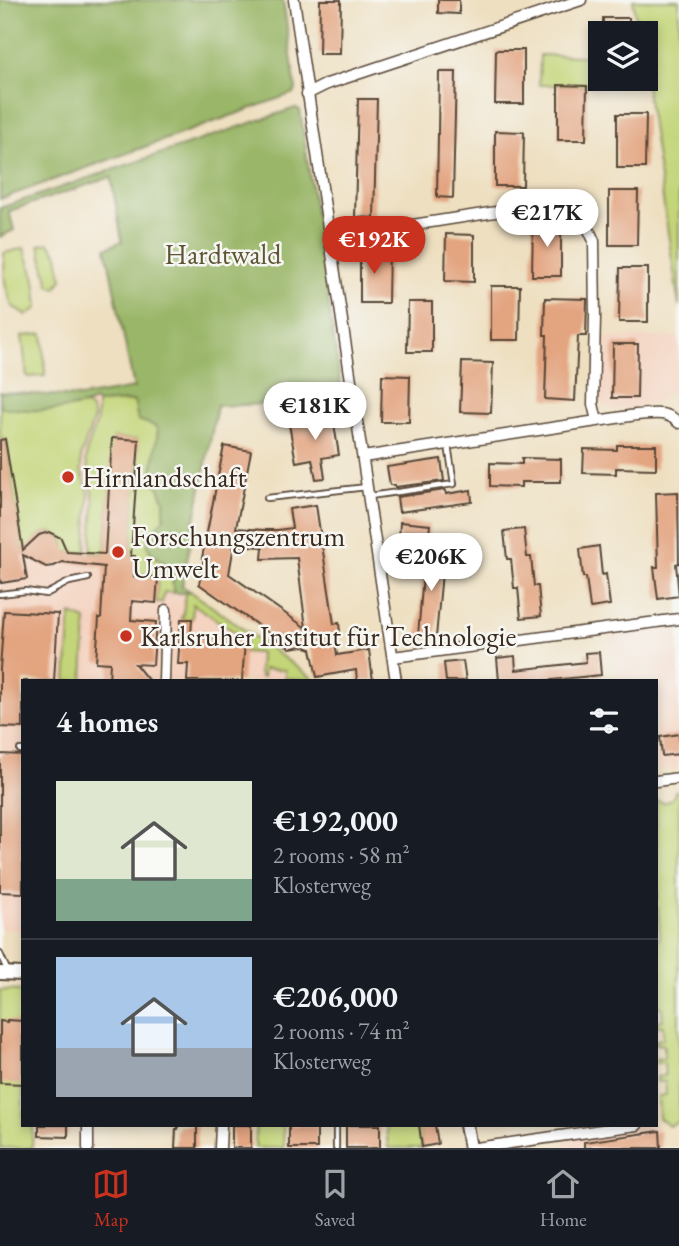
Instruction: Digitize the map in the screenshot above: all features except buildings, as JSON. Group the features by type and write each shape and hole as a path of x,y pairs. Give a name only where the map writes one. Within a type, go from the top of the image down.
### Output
{"street":[{"path":"294,0 396,679"},
{"path":"307,94 330,83 580,0"},
{"path":"328,238 547,204 575,212 585,221 594,241 593,404 597,421"},
{"path":"363,457 659,413 669,415 679,422"},
{"path":"164,679 166,610"},
{"path":"393,657 679,618"},
{"path":"658,781 679,778"},
{"path":"88,1127 88,1148"},
{"path":"220,1127 220,1148"},
{"path":"466,1127 470,1148"},
{"path":"476,1148 597,1128"}],"lane":[{"path":"267,498 454,484 447,443"},
{"path":"0,594 46,594 69,582 88,578"},
{"path":"0,954 4,973"},
{"path":"336,1127 336,1148"}],"shaded area":[{"path":"604,337 679,337 679,392 664,394 664,400 634,407 606,407 599,401"},
{"name":"Karlsruher Institut für Technologie","path":"144,386 217,406 182,586 313,679 21,679 21,930 0,929 0,392 81,397"},
{"path":"679,626 679,768 658,770 658,679 617,679 609,634"},
{"path":"574,1127 657,1127 660,1131 661,1148 562,1146"}],"green space":[{"path":"0,0 283,0 296,90 294,93 0,199"},
{"path":"633,0 679,0 679,306 647,91 658,91 658,21 636,21"},
{"path":"540,55 588,56 588,85 539,85"},
{"name":"Hardtwald","path":"295,108 300,110 343,401 217,406 182,586 190,591 173,593 173,579 169,569 152,554 148,546 150,535 164,518 164,500 152,472 158,430 155,426 138,420 134,401 96,401 72,408 48,410 0,407 0,392 81,397 134,388 106,248 122,241 111,177 9,211 14,230 0,237 0,208"},
{"path":"49,243 58,255 62,279 56,288 49,285 39,245"},
{"path":"24,248 35,279 38,308 26,315 12,306 5,283 4,253"},
{"path":"43,334 45,376 27,377 22,336"},
{"path":"134,401 158,430 152,472 164,500 164,519 148,538 148,543 154,557 165,563 172,574 173,593 164,592 162,603 156,603 158,577 130,576 134,570 135,557 131,556 136,479 140,478 140,472 137,472 138,440 113,438 105,554 91,553 94,501 86,460 97,421 97,403"},
{"path":"86,405 91,409 94,418 81,456 81,470 89,493 86,553 65,552 61,539 49,532 37,538 31,550 22,549 6,439 0,439 0,407 33,410"},
{"path":"190,591 313,679 285,678 285,670 264,669 261,677 260,653 244,652 245,639 193,604 192,619 181,620 185,593"},
{"path":"71,614 86,620 83,679 66,679"},
{"path":"675,791 679,791 679,1123 669,1126 659,1118 658,1096 666,1095 665,1082 658,1082 658,1077 665,1076 664,1063 658,1063 658,1059 664,1058 664,1045 658,1044 658,1040 663,1039 663,1026 658,1026 658,1021 663,1020 662,1007 658,1007 658,801 669,801"},
{"path":"0,990 21,991 21,1127 33,1127 32,1148 0,1148"},
{"path":"256,1127 283,1127 284,1148 255,1148"},
{"path":"386,1127 419,1127 422,1148 388,1148"}],"place":[{"name":"Hirnlandschaft","path":"68,477"},
{"name":"Forschungszentrum Umwelt","path":"118,552"},
{"name":"Karlsruher Institut für Technologie","path":"126,636"}]}
